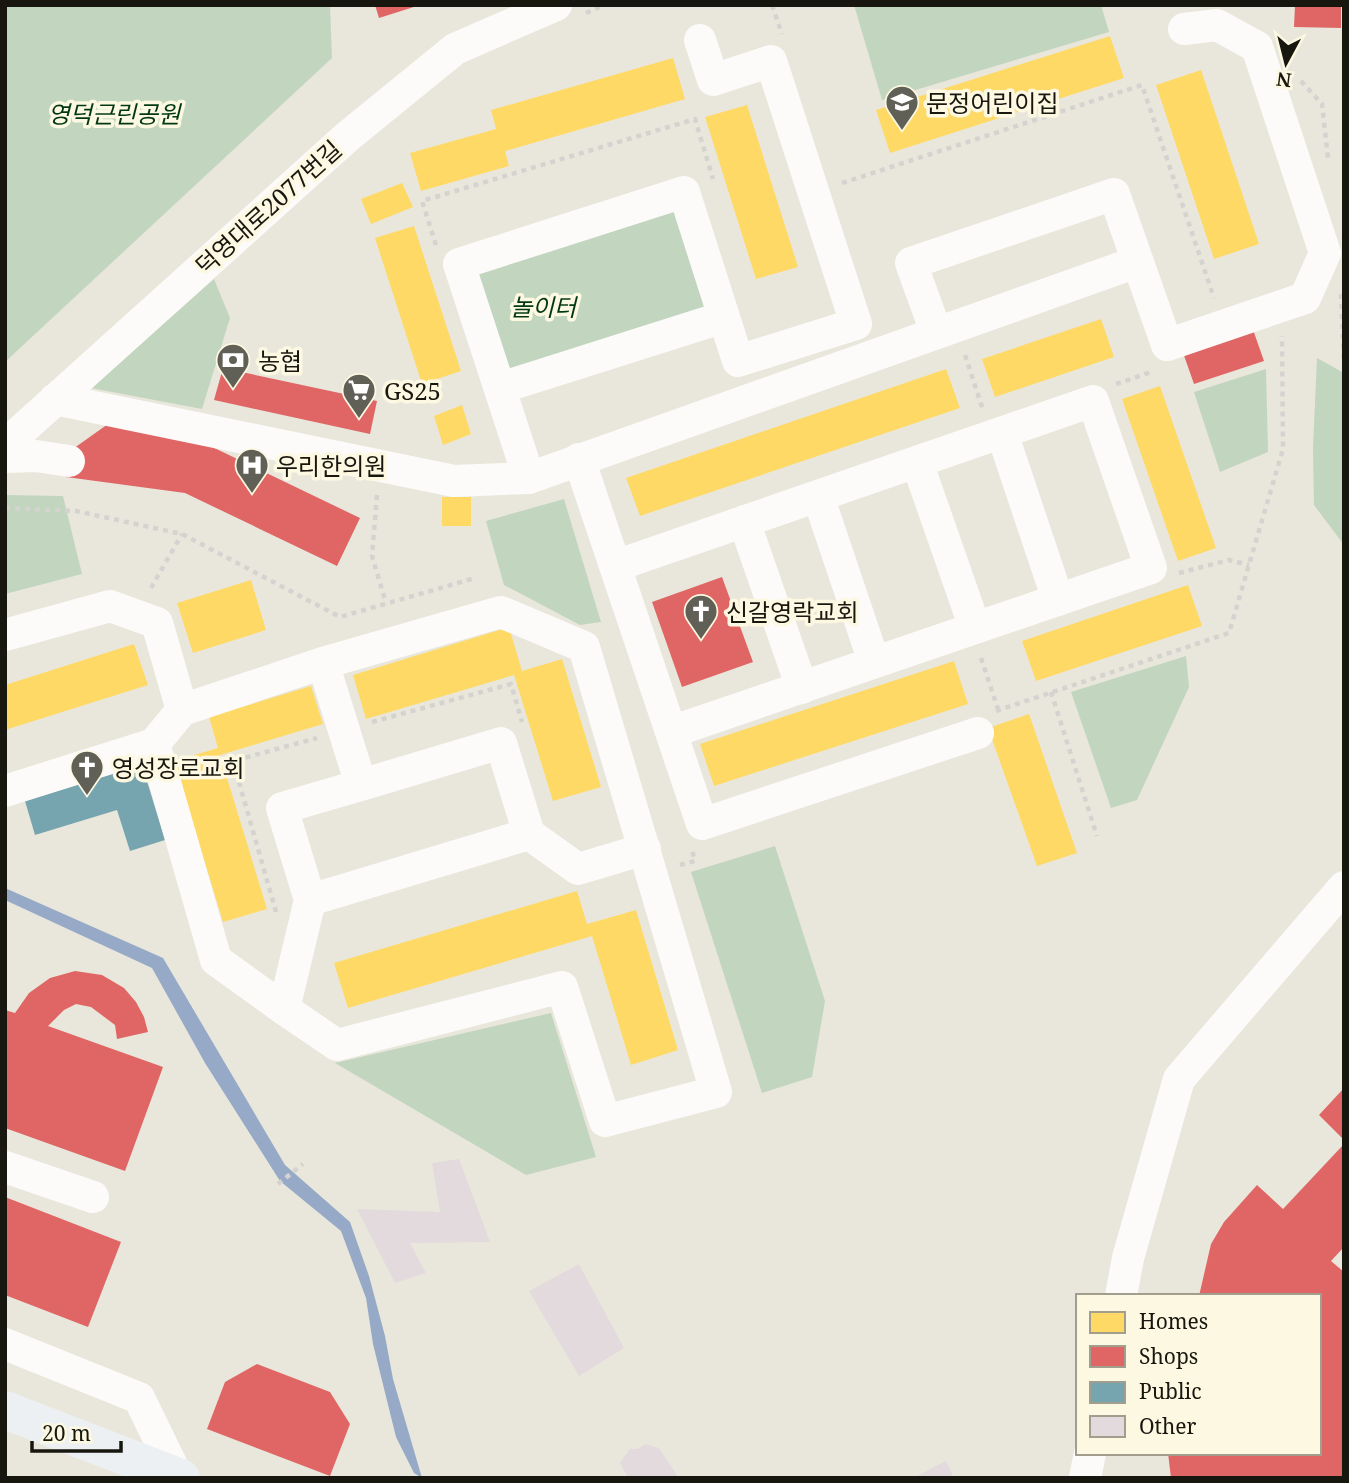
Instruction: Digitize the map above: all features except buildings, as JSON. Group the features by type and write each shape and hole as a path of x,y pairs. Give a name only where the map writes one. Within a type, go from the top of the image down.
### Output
{"main road":[{"path":"5,1410 179,1477"}],"street":[{"name":"덕영대로2077번길","path":"5,446 347,137 455,49 568,10"},
{"path":"949,338 911,263 1114,194 1167,345 1305,298 1325,253 1257,47 1217,25 1184,29"},
{"path":"529,478 459,264 684,192 738,361 856,324 771,61 713,80 700,40"},
{"path":"55,399 454,481 529,478 949,338 1137,262"},
{"path":"500,388 724,317"},
{"path":"615,566 918,462 993,425 1093,401 1151,568 1058,600 977,640 874,662 671,733"},
{"path":"993,425 1058,600"},
{"path":"5,457 36,456 69,461"},
{"path":"579,460 702,824 988,721"},
{"path":"918,462 977,640"},
{"path":"818,496 874,662"},
{"path":"744,521 802,688"},
{"path":"5,635 110,606 157,623 181,710"},
{"path":"5,791 154,744 181,710 323,663 501,612 584,647 716,1092 605,1121 562,987 337,1045 216,960 154,744"},
{"path":"323,663 361,785"},
{"path":"284,1010 310,900 282,808 501,743 528,834 578,869 645,849"},
{"path":"310,900 528,834"},
{"path":"1121,1294 1128,1258 1179,1079 1344,887"},
{"path":"5,1167 93,1197"},
{"path":"5,1344 139,1398 179,1477"},
{"path":"1085,1478 1090,1455"}],"path":[{"path":"568,10 604,5"},
{"path":"831,187 1142,85 1224,325"},
{"path":"438,253 422,201 695,119 715,185"},
{"path":"1341,289 1344,365"},
{"path":"949,338 993,425"},
{"path":"378,490 372,556 386,603"},
{"path":"5,508 76,512 182,534 340,617 475,578"},
{"path":"135,615 182,534"},
{"path":"1171,575 1229,559 1249,565"},
{"path":"977,640 988,721"},
{"path":"1051,692 1097,836"},
{"path":"691,847 695,861"},
{"path":"278,1184 303,1164"}],"green space":[{"name":"영덕근린공원","path":"5,5 330,5 332,58 5,362"},
{"path":"854,5 1101,5 1109,32 882,100"},
{"name":"놀이터","path":"684,192 724,317 500,388 459,264"},
{"path":"214,279 230,318 202,409 91,388"},
{"path":"1317,358 1344,373 1344,545 1314,505 1313,447"},
{"path":"1266,369 1268,452 1220,472 1194,392"},
{"path":"5,495 63,496 82,574 5,594"},
{"path":"564,499 601,622 580,625 504,585 486,521"},
{"path":"1186,656 1189,687 1137,800 1111,808 1071,692"},
{"path":"775,846 825,1001 812,1077 762,1093 691,872"},
{"path":"551,1013 596,1157 526,1175 335,1063"}],"water":[{"path":"5,888 163,958 285,1165 350,1222 369,1276 393,1379 422,1478 414,1473 396,1437 373,1344 366,1298 341,1231 280,1181 205,1063 152,968 5,900"}],"place":[{"name":"문정어린이집","path":"902,132"},
{"name":"농협","path":"233,390"},
{"name":"GS25","path":"359,420"},
{"name":"우리한의원","path":"252,495"},
{"name":"신갈영락교회","path":"701,641"},
{"name":"영성장로교회","path":"87,797"}]}
